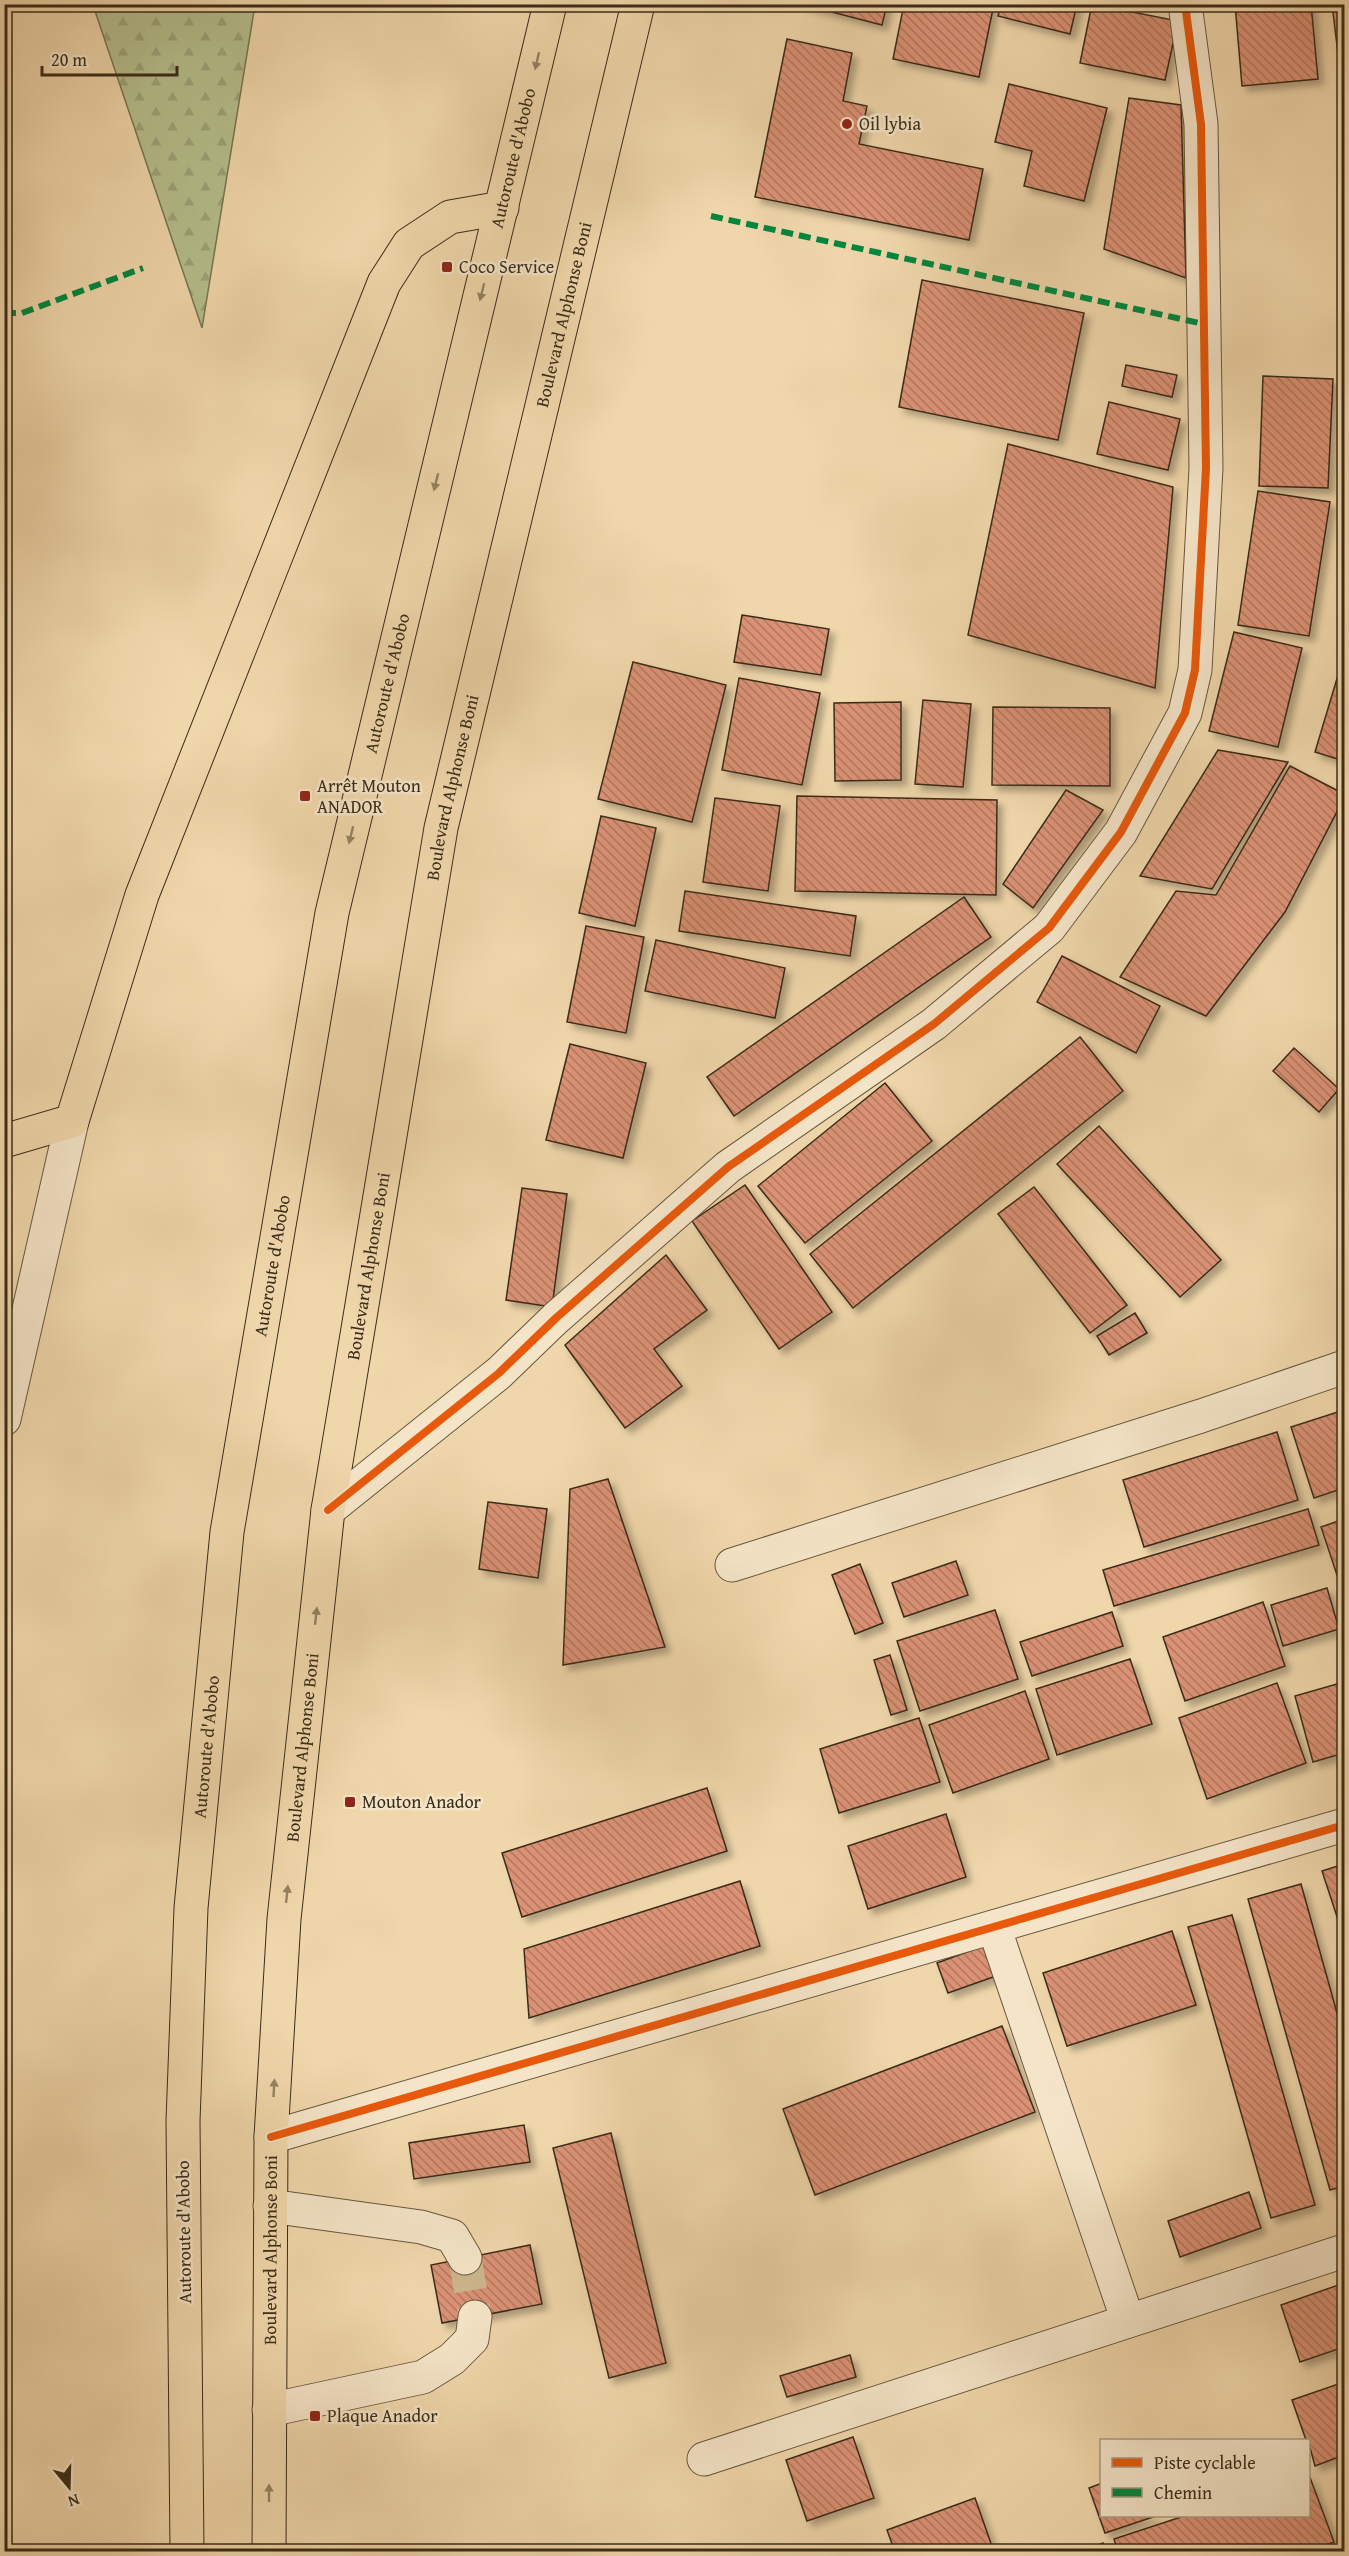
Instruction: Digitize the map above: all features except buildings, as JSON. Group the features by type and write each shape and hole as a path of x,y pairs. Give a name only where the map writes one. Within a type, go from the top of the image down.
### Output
{"main road":[{"name":"Autoroute d'Abobo","path":"187,2552 183,2121 190,1908 226,1532 332,913 550,4"},
{"name":"Boulevard Alphonse Boni","path":"269,2552 271,2137 284,1919 328,1510 441,828 638,4"},
{"path":"4,1141 72,1121 142,895 384,283 409,244 450,217 502,208"}],"street":[{"path":"328,1510 500,1373 556,1318 728,1167 934,1024 1049,928 1120,832 1185,713 1195,670 1206,468 1201,124 1185,4"},
{"path":"4,1419 72,1121"},
{"path":"732,1566 1201,1416 1344,1367"},
{"path":"271,2137 1344,1825"},
{"path":"994,1927 1128,2321"},
{"path":"270,2206 421,2227 452,2236 465,2258"},
{"path":"704,2459 1344,2251"},
{"path":"269,2410 423,2378 452,2359 472,2339 475,2317"}],"green space":[{"path":"93,5 255,5 202,328"}],"tunnel":[{"path":"465,2258 475,2317"}],"marked path":[{"path":"711,216 1204,324"},
{"path":"4,313 22,313 143,268"}],"cycle path":[{"path":"328,1510 499,1373 556,1318 728,1167 934,1024 1049,928 1121,832 1185,713 1195,670 1206,468 1201,124 1185,4"},
{"path":"271,2137 1344,1825"}],"place":[{"name":"Oil lybia","path":"847,124"},
{"name":"Coco Service","path":"447,267"},
{"name":"Arrêt Mouton ANADOR","path":"305,796"},
{"name":"Mouton Anador","path":"350,1802"},
{"name":"Plaque Anador","path":"315,2416"}]}
